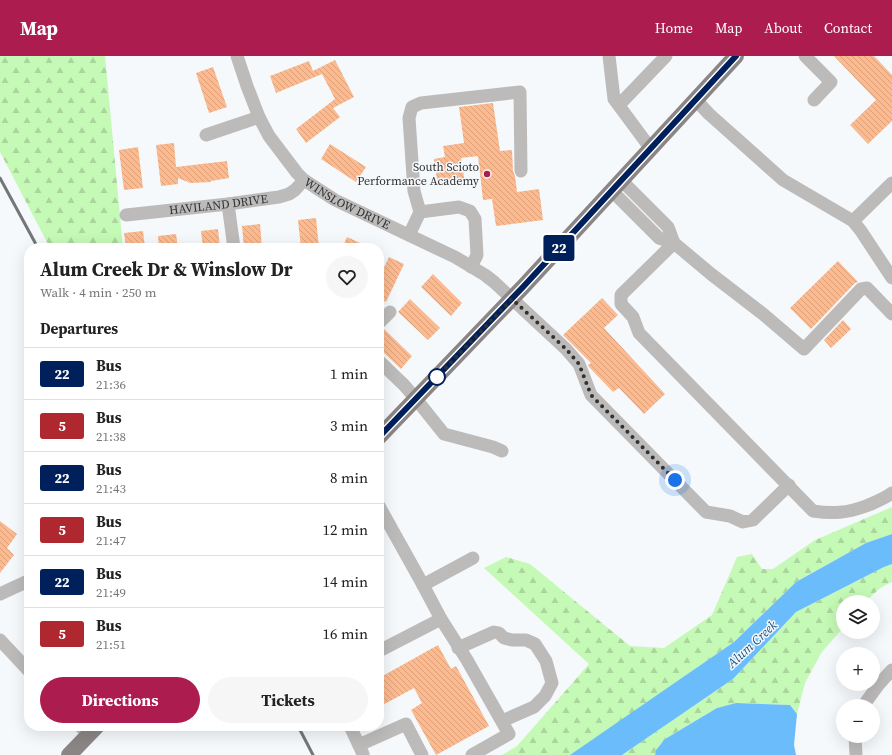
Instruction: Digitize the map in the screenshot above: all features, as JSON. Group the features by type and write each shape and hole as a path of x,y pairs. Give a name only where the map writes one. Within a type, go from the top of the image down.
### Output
{"main road":[{"path":"384,432 512,299 736,56"},
{"path":"69,755 87,731"}],"street":[{"name":"WINSLOW DRIVE","path":"237,56 259,117 269,136 304,180 336,200 455,257 485,275 566,349 579,364 591,395 706,512 730,516 744,522 753,520 789,485"},
{"path":"609,56 614,99 651,149"},
{"path":"619,105 666,56"},
{"path":"805,56 831,82 814,100"},
{"path":"409,235 420,212 414,191 409,118 412,107 421,102 520,92 521,172"},
{"path":"696,100 709,114 783,180 853,221 892,278"},
{"path":"206,135 259,117"},
{"name":"HAVILAND DRIVE","path":"126,215 228,204 289,194 304,180"},
{"path":"853,221 892,183"},
{"path":"617,186 668,227 674,243 710,274 763,314 804,349 861,289 867,288 892,314"},
{"path":"228,204 233,243"},
{"path":"420,212 459,207 470,211 475,219 477,255 472,267"},
{"path":"674,243 621,295 621,304 633,317 639,333 813,511 840,513 883,500 892,493"},
{"path":"384,318 390,312"},
{"path":"384,366 404,385 444,434 493,447 502,451"},
{"path":"384,519 441,619 467,660 510,734 472,755"},
{"path":"423,585 473,558"},
{"path":"0,594 24,583"},
{"path":"384,648 441,619"},
{"path":"458,648 494,632 499,633 504,638 512,640 526,640 535,644 546,661 552,683 545,696 534,707 502,721"},
{"path":"0,640 24,666"},
{"path":"869,699 879,684 892,670"},
{"path":"352,731 361,749 406,724 422,755"},
{"path":"855,743 856,755"}],"green space":[{"path":"0,56 105,56 123,243 47,243 0,152"},
{"path":"892,507 892,534 866,543 796,582 734,642 580,749 570,755 502,755 517,746 589,664 484,568 506,557 530,564 630,646 664,648 712,615 737,557 752,554 762,569 773,569 815,540"},
{"path":"892,564 892,582 872,595 836,595 836,636 821,653 805,683 797,714 790,705 736,703 717,708 665,739 656,750 655,755 622,755 733,679 796,612"}],"water":[{"name":"Alum Creek","path":"892,534 892,564 796,612 733,679 622,755 570,755 734,642 796,582 866,543"},
{"path":"736,703 790,705 797,714 794,745 796,755 655,755 656,750 665,739 717,708"}],"building":[{"path":"834,56 874,56 892,75 892,121 868,144 850,125 876,100"},
{"path":"335,60 354,97 333,108 340,117 306,143 296,129 335,99 322,74 276,93 270,76 309,61 313,71"},
{"path":"213,67 227,107 209,113 196,73"},
{"path":"493,103 500,151 512,150 513,171 517,192 539,189 543,220 496,226 492,199 483,200 478,156 461,158 465,183 438,186 434,159 445,157 443,146 464,143 459,107"},
{"path":"174,143 176,167 227,161 229,178 211,182 190,183 178,178 178,184 161,186 156,145"},
{"path":"330,144 366,167 356,182 321,159"},
{"path":"138,147 143,188 124,190 119,150"},
{"path":"316,218 318,243 300,243 298,220"},
{"path":"260,224 262,243 244,243 242,226"},
{"path":"218,229 219,243 202,243 201,231"},
{"path":"143,231 144,243 125,243 124,233"},
{"path":"176,234 177,243 159,243 158,236"},
{"path":"347,237 360,243 344,243"},
{"path":"389,257 404,264 386,302 384,301 384,268"},
{"path":"838,261 858,282 855,283 811,329 790,308"},
{"path":"433,274 462,303 451,316 421,287"},
{"path":"602,298 618,315 604,328 665,394 644,414 619,388 613,392 589,367 588,365 591,363 563,335"},
{"path":"410,299 440,328 428,340 398,312"},
{"path":"843,320 851,329 831,348 824,340"},
{"path":"384,329 412,356 401,369 384,353"},
{"path":"0,521 17,534 7,548 14,555 0,573"},
{"path":"438,645 451,669 456,666 489,726 436,755 411,710 422,703 414,688 384,704 384,675"}],"railway":[{"path":"0,178 35,243"},
{"path":"301,731 313,755"}],"bus line":[{"name":"22","path":"384,432 523,287 736,56"}],"place":[{"name":"South Scioto Performance Academy","path":"487,174"}],"route":[{"path":"437,377 434,380 512,299 566,349 579,364 591,395 675,480"}]}
